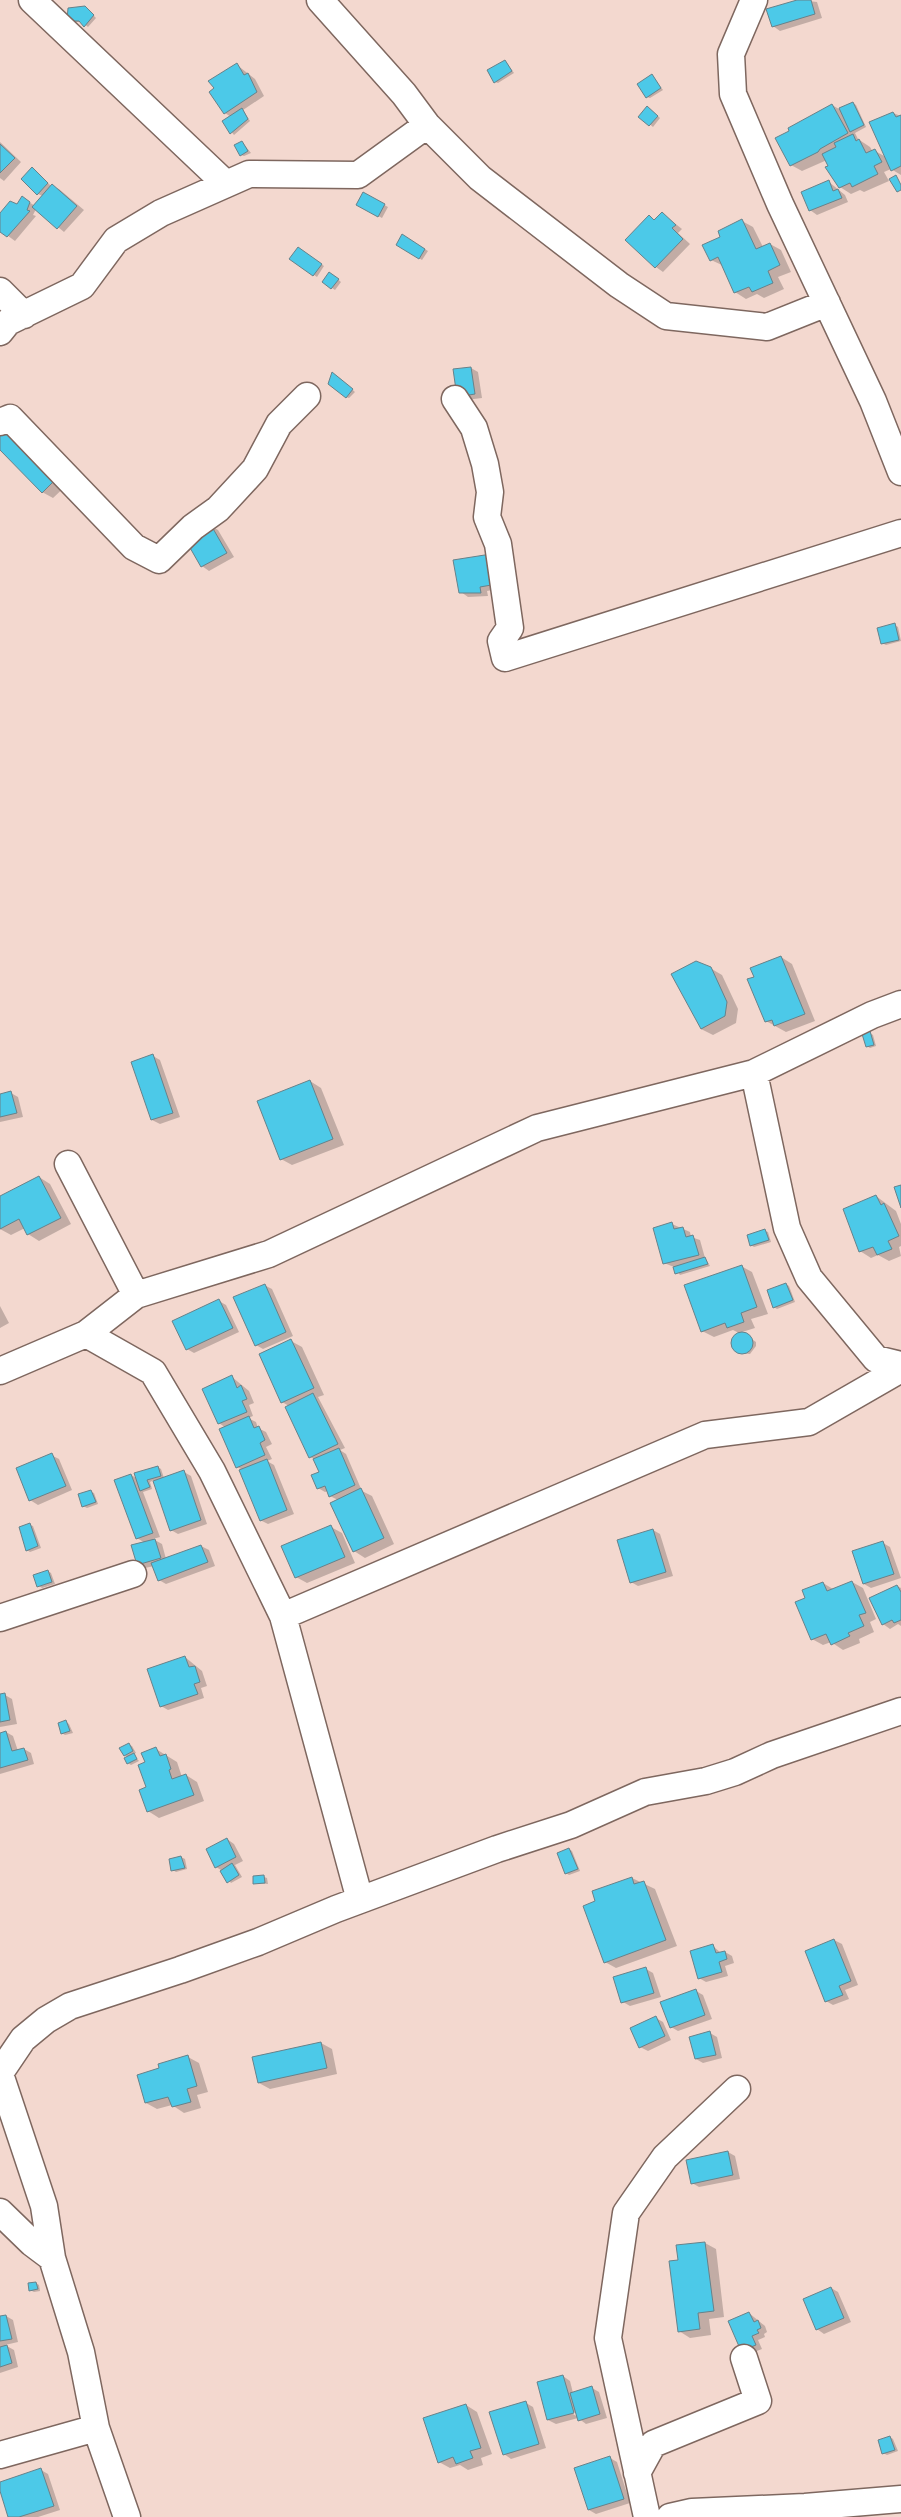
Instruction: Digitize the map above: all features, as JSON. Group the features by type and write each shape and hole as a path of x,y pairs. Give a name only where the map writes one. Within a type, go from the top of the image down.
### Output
{"street":[{"path":"32,0 226,184"},
{"path":"320,0 404,94 427,124 480,178 619,285 666,316 767,327 827,303"},
{"path":"754,0 731,54 734,94 780,204 873,401 901,472"},
{"path":"0,332 8,322 82,286 116,240 161,214 249,174 358,175 427,124"},
{"path":"0,291 24,315"},
{"path":"0,422 10,418 134,548 159,560 193,527 218,509 255,469 279,424 307,396"},
{"path":"455,399 474,428 485,464 490,492 487,517 498,544 510,628 501,641 505,658 901,533"},
{"path":"0,1371 86,1334 136,1295 269,1254 537,1128 754,1072 872,1015 901,1004"},
{"path":"754,1072 786,1228 809,1278 876,1360 901,1367"},
{"path":"68,1164 136,1295"},
{"path":"86,1334 154,1372 212,1471 283,1616 360,1900"},
{"path":"283,1616 705,1435 809,1422 901,1367"},
{"path":"0,1618 132,1574"},
{"path":"127,2517 96,2428 82,2352 52,2258 44,2206 0,2074 12,2038 70,2006 180,1970 497,1849 571,1825 645,1792 706,1782 735,1772 772,1755 901,1712"},
{"path":"647,2517 608,2338 626,2213 664,2157 738,2089"},
{"path":"0,2212 52,2258"},
{"path":"0,2241 26,2236"},
{"path":"638,2473 653,2444 758,2401 744,2358"},
{"path":"0,2455 96,2428"},
{"path":"670,2517 692,2512 901,2500"}],"building":[{"path":"797,0 811,0 815,14 772,27 766,9"},
{"path":"85,6 94,15 84,27 79,21 67,21 68,8"},
{"path":"505,60 512,71 494,83 487,70"},
{"path":"237,63 244,75 248,73 257,92 224,114 209,92 214,88 208,81"},
{"path":"652,74 661,88 646,98 637,84"},
{"path":"853,102 864,125 850,132 839,108"},
{"path":"832,104 848,133 818,152 790,166 775,138 789,131 788,128"},
{"path":"647,106 658,116 649,126 638,117"},
{"path":"242,108 248,119 230,134 222,121"},
{"path":"893,112 896,117 901,115 901,166 891,171 869,122"},
{"path":"853,134 856,141 859,139 866,153 875,149 882,162 874,166 878,174 852,187 850,183 839,188 825,167 828,166 822,154 836,147 834,143"},
{"path":"242,141 248,151 240,156 234,145"},
{"path":"0,144 15,158 0,173"},
{"path":"32,167 48,183 37,195 21,179"},
{"path":"896,175 901,185 901,190 897,192 889,179"},
{"path":"829,180 833,191 838,189 842,198 809,211 801,192"},
{"path":"52,184 77,206 57,229 32,207"},
{"path":"363,192 385,204 378,217 356,205"},
{"path":"22,196 30,202 27,210 30,211 7,237 0,232 0,213 10,201 17,204"},
{"path":"662,212 676,225 672,228 683,239 655,268 625,240 649,215 654,220"},
{"path":"742,219 756,249 770,243 780,265 768,271 773,283 752,292 749,287 734,293 718,257 710,261 702,245 720,237 718,231"},
{"path":"402,234 425,249 419,259 396,245"},
{"path":"298,247 322,264 313,276 289,259"},
{"path":"329,272 339,279 331,289 322,282"},
{"path":"471,367 475,394 457,397 453,369"},
{"path":"332,372 353,389 346,398 328,384"},
{"path":"0,427 59,476 42,493 0,450"},
{"path":"211,525 227,553 201,567 185,539"},
{"path":"491,554 497,584 480,587 481,593 459,593 453,560"},
{"path":"895,623 899,640 881,644 877,628"},
{"path":"781,956 805,1014 774,1026 772,1020 765,1022 747,979 754,977 750,968"},
{"path":"696,961 711,967 727,1002 725,1016 701,1029 671,974"},
{"path":"870,1031 874,1045 866,1047 862,1034"},
{"path":"153,1054 173,1113 151,1120 131,1062"},
{"path":"310,1080 333,1139 280,1160 257,1101"},
{"path":"11,1091 17,1113 0,1117 0,1094"},
{"path":"39,1176 61,1218 27,1235 19,1219 0,1229 0,1196"},
{"path":"901,1185 901,1208 894,1187"},
{"path":"876,1195 881,1205 884,1203 899,1236 888,1241 892,1249 877,1255 873,1247 859,1252 843,1209"},
{"path":"672,1222 674,1229 683,1227 686,1237 693,1235 699,1255 663,1264 653,1228"},
{"path":"765,1229 769,1240 750,1246 747,1235"},
{"path":"705,1257 708,1264 675,1274 673,1267"},
{"path":"742,1265 757,1307 741,1313 744,1322 727,1328 725,1323 701,1332 684,1285"},
{"path":"786,1283 793,1300 773,1308 767,1290"},
{"path":"265,1284 286,1332 255,1346 233,1297"},
{"path":"219,1299 233,1328 186,1350 172,1321"},
{"path":"742,1332 750,1335 753,1343 750,1351 742,1354 734,1351 731,1343 734,1335"},
{"path":"291,1339 314,1388 281,1403 259,1354"},
{"path":"232,1375 237,1388 241,1385 247,1399 242,1401 247,1412 218,1424 202,1389"},
{"path":"313,1393 338,1444 309,1458 285,1407"},
{"path":"249,1416 254,1428 259,1426 265,1440 260,1443 265,1455 236,1468 219,1429"},
{"path":"339,1448 355,1485 329,1497 325,1486 317,1489 311,1475 319,1472 313,1459"},
{"path":"52,1453 66,1486 29,1501 16,1468"},
{"path":"267,1459 287,1510 260,1521 239,1470"},
{"path":"158,1466 161,1476 147,1480 150,1487 140,1491 134,1473"},
{"path":"184,1470 201,1520 170,1531 153,1481"},
{"path":"131,1474 153,1533 136,1539 114,1480"},
{"path":"361,1488 384,1538 353,1552 330,1503"},
{"path":"91,1490 96,1502 82,1507 78,1494"},
{"path":"30,1523 38,1546 26,1551 19,1527"},
{"path":"331,1525 345,1557 295,1578 281,1546"},
{"path":"653,1529 666,1572 630,1583 617,1540"},
{"path":"155,1539 161,1558 137,1565 131,1545"},
{"path":"883,1541 894,1574 863,1584 852,1551"},
{"path":"201,1545 208,1562 158,1581 151,1563"},
{"path":"48,1570 52,1582 37,1587 33,1575"},
{"path":"852,1581 866,1613 859,1615 864,1626 848,1633 850,1636 831,1645 826,1634 811,1640 795,1602 805,1598 802,1590 823,1582 827,1591"},
{"path":"897,1585 901,1592 901,1620 894,1623 892,1620 882,1625 869,1598"},
{"path":"185,1656 189,1667 195,1666 200,1682 194,1684 198,1694 160,1707 147,1669"},
{"path":"5,1693 10,1720 0,1722 0,1694"},
{"path":"66,1720 70,1731 61,1734 58,1723"},
{"path":"6,1731 12,1751 24,1748 28,1760 0,1768 0,1733"},
{"path":"129,1743 133,1751 124,1756 119,1748"},
{"path":"156,1747 160,1756 166,1754 172,1779 186,1774 194,1795 147,1812 139,1790 146,1787 138,1765 145,1762 141,1753"},
{"path":"134,1753 137,1759 127,1764 124,1758"},
{"path":"227,1838 236,1857 215,1868 206,1849"},
{"path":"569,1848 578,1869 565,1874 557,1853"},
{"path":"181,1856 185,1868 171,1871 169,1859"},
{"path":"232,1863 239,1875 227,1883 220,1871"},
{"path":"264,1875 265,1883 253,1884 253,1876"},
{"path":"632,1877 634,1884 644,1881 666,1940 604,1963 583,1906 595,1901 592,1891"},
{"path":"834,1939 851,1981 839,1986 843,1995 825,2002 805,1951"},
{"path":"713,1944 716,1953 725,1951 727,1959 719,1962 722,1972 698,1979 690,1951"},
{"path":"646,1967 654,1993 621,2003 613,1977"},
{"path":"696,1989 705,2015 670,2028 660,2002"},
{"path":"656,2016 665,2036 639,2048 630,2028"},
{"path":"710,2031 716,2055 695,2059 689,2037"},
{"path":"321,2042 327,2068 258,2083 252,2057"},
{"path":"188,2055 197,2086 187,2089 191,2102 172,2107 168,2097 145,2103 137,2075 159,2068 158,2064"},
{"path":"728,2151 733,2175 691,2184 686,2160"},
{"path":"705,2242 714,2311 698,2313 700,2329 678,2332 669,2261 678,2260 676,2245"},
{"path":"36,2282 38,2289 29,2291 28,2283"},
{"path":"831,2287 844,2318 816,2330 803,2299"},
{"path":"749,2312 754,2322 758,2320 761,2328 757,2330 759,2333 752,2336 756,2345 741,2351 728,2321"},
{"path":"6,2315 12,2339 0,2341 0,2316"},
{"path":"7,2345 12,2363 0,2367 0,2347"},
{"path":"563,2375 574,2413 547,2420 537,2382"},
{"path":"592,2386 600,2414 578,2421 570,2393"},
{"path":"526,2401 539,2444 503,2455 489,2412"},
{"path":"466,2404 481,2448 470,2451 473,2458 456,2464 453,2457 438,2463 423,2418"},
{"path":"890,2436 895,2450 882,2454 878,2440"},
{"path":"610,2456 624,2499 588,2510 574,2468"},
{"path":"41,2468 54,2506 19,2517 8,2517 0,2491 0,2482"}]}
